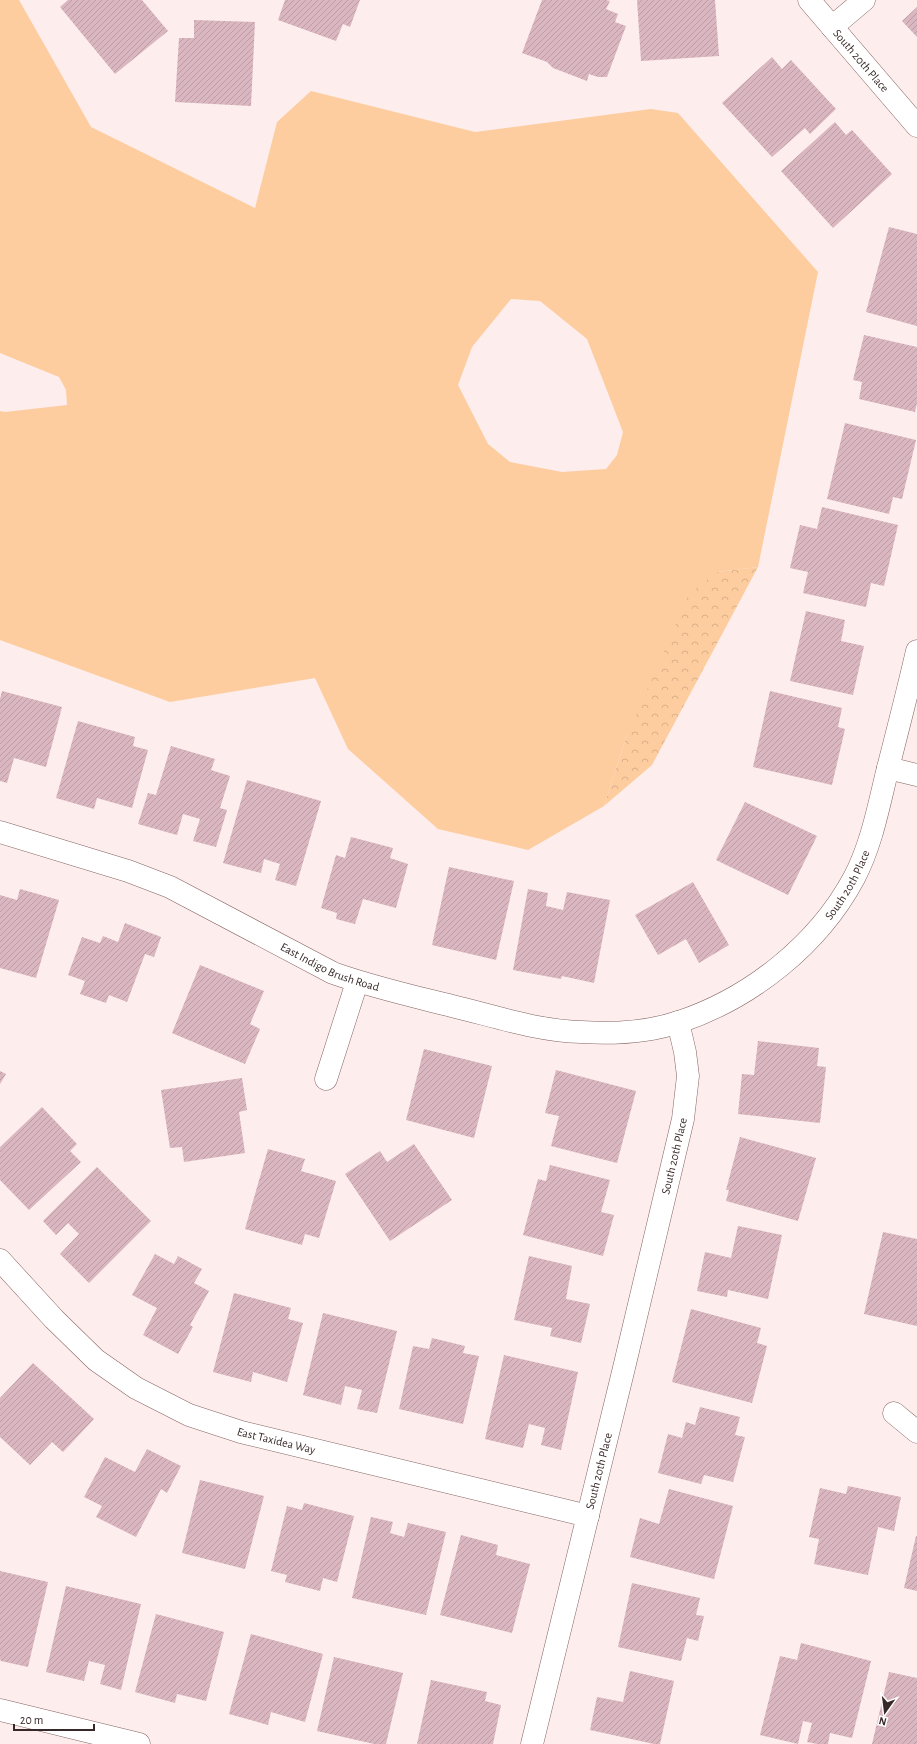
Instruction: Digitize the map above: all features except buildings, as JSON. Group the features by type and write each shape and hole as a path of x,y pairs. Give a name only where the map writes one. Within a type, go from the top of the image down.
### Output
{"street":[{"path":"808,0 832,27"},
{"name":"South 20th Place","path":"864,0 832,27 917,126"},
{"name":"South 20th Place","path":"532,1744 588,1516 684,1111 688,1076 678,1022 714,1008 774,971 820,927 838,903 854,876 874,825 917,651"},
{"path":"888,768 917,775"},
{"name":"East Indigo Brush Road","path":"0,832 128,871 170,887 333,973 357,982 506,1019 550,1028 580,1032 618,1032 653,1028 678,1022"},
{"path":"326,1079 357,982"},
{"name":"East Taxidea Way","path":"4,1272 96,1360 136,1388 190,1415 241,1432 588,1516"},
{"path":"894,1413 917,1432"},
{"path":"0,1710 140,1744"}],"green space":[{"path":"0,0 19,0 91,127 255,208 277,122 311,91 475,132 651,109 678,113 818,272 758,567 717,572 626,738 604,806 528,850 438,829 348,749 315,678 170,702 0,640 0,411 5,412 67,405 66,390 59,377 0,353","holes":["511,299 540,301 587,339 623,432 617,455 606,469 562,472 510,462 488,444 458,385 472,347"]},
{"path":"758,567 652,765 604,806 626,738 689,594 717,572"}]}
